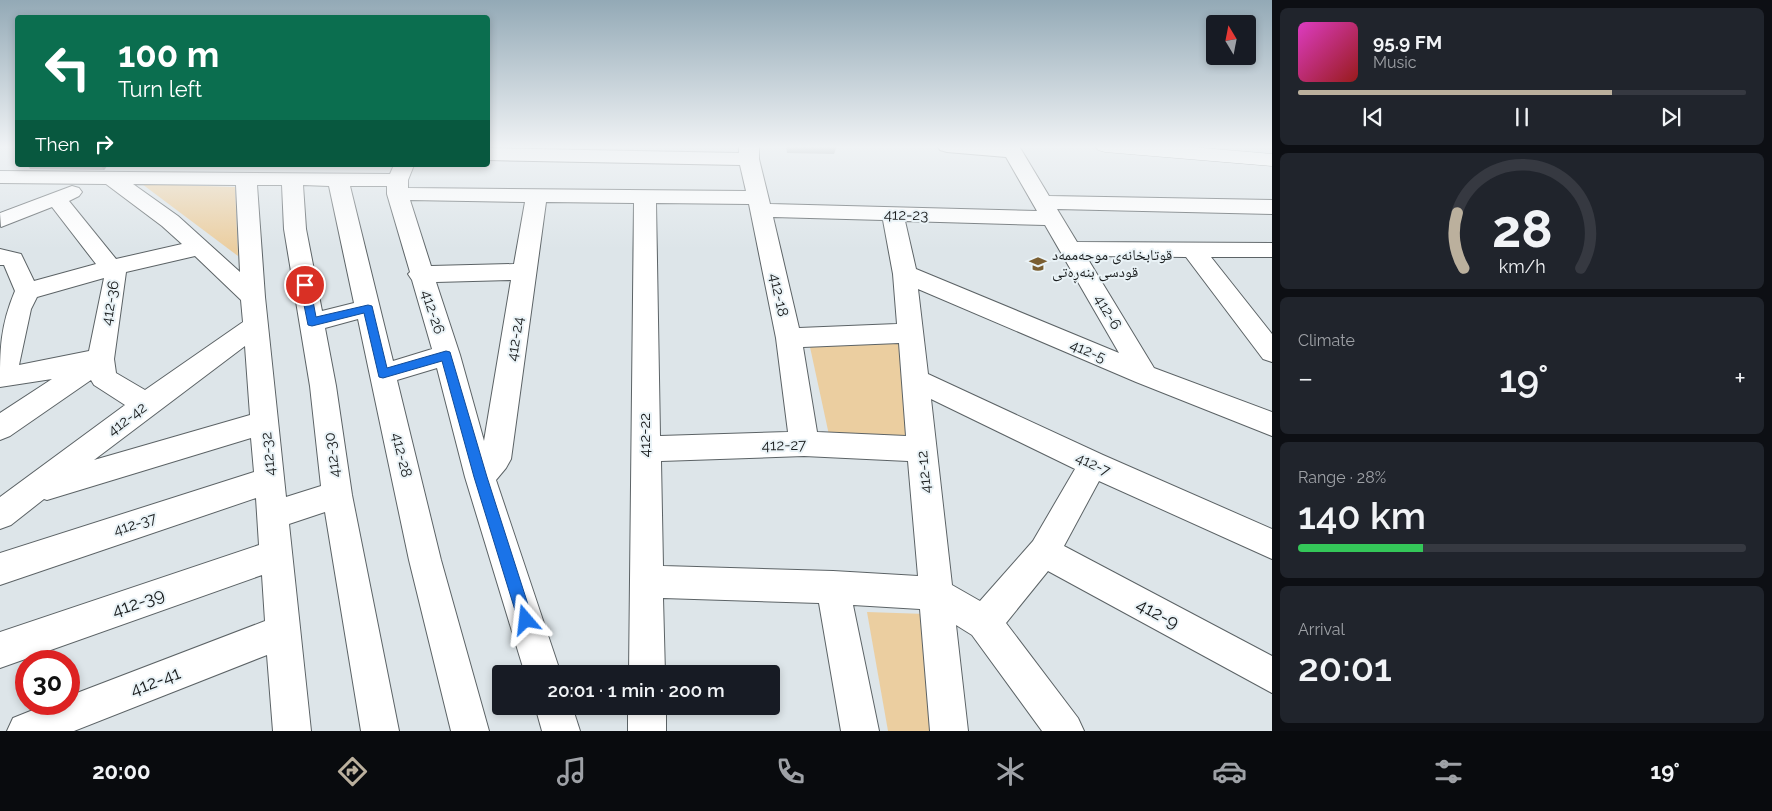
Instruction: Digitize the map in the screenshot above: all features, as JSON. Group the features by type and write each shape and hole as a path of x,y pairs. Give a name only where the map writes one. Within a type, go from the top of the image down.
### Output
{"street":[{"path":"0,220 32,180"},
{"path":"0,220 56,198 94,180"},
{"path":"124,180 199,248 255,311"},
{"name":"412-32","path":"246,180 255,311 283,632 289,730"},
{"name":"412-30","path":"292,180 295,229 323,386 337,495 380,731"},
{"name":"412-28","path":"338,180 425,560 470,731"},
{"name":"412-26","path":"400,180 420,274 446,356 480,477 540,665"},
{"name":"412-23","path":"409,180 536,196 644,197 893,214 1272,207"},
{"name":"412-18","path":"754,180 789,338 804,444"},
{"name":"412-6","path":"1028,180 1146,375"},
{"name":"412-24","path":"480,477 496,459 536,196"},
{"name":"412-22","path":"644,197 647,665"},
{"name":"412-36","path":"56,198 116,274 100,359 102,378 146,404"},
{"name":"412-12","path":"893,214 905,274 949,731"},
{"path":"0,331 23,300 110,268 199,248"},
{"path":"1070,249 1272,250"},
{"path":"1192,249 1272,352"},
{"path":"0,257 13,259 23,300 3,378 100,359"},
{"path":"420,274 525,272"},
{"name":"412-5","path":"905,274 1146,375 1272,424"},
{"path":"312,322 368,308"},
{"name":"412-42","path":"0,516 146,404 255,311"},
{"path":"789,338 911,333"},
{"path":"383,374 446,356"},
{"path":"0,428 100,359"},
{"name":"412-7","path":"916,380 1093,464 1272,544"},
{"path":"31,492 265,422"},
{"name":"412-27","path":"646,449 804,444 922,449"},
{"path":"984,623 1044,552 1093,464"},
{"name":"412-37","path":"0,569 270,480"},
{"path":"273,515 337,495"},
{"name":"412-9","path":"1044,552 1272,675"},
{"name":"412-39","path":"0,650 276,555"},
{"path":"646,581 833,587 936,594 984,623 1065,731"},
{"path":"833,587 860,731"},
{"name":"412-41","path":"26,731 283,632"},
{"path":"556,715 561,731"},
{"path":"647,715 647,731"}],"shaded area":[{"path":"142,184 235,187 238,256"},
{"path":"900,341 912,435 829,435 810,347"},
{"path":"867,612 926,614 935,731 888,731"}],"place":[{"name":"قوتابخانەی موحەممەد قودسی بنەڕەتی","path":"1038,264"}],"route":[{"path":"305,285 312,322 368,308 383,374 446,356 480,477 526,620"}]}
